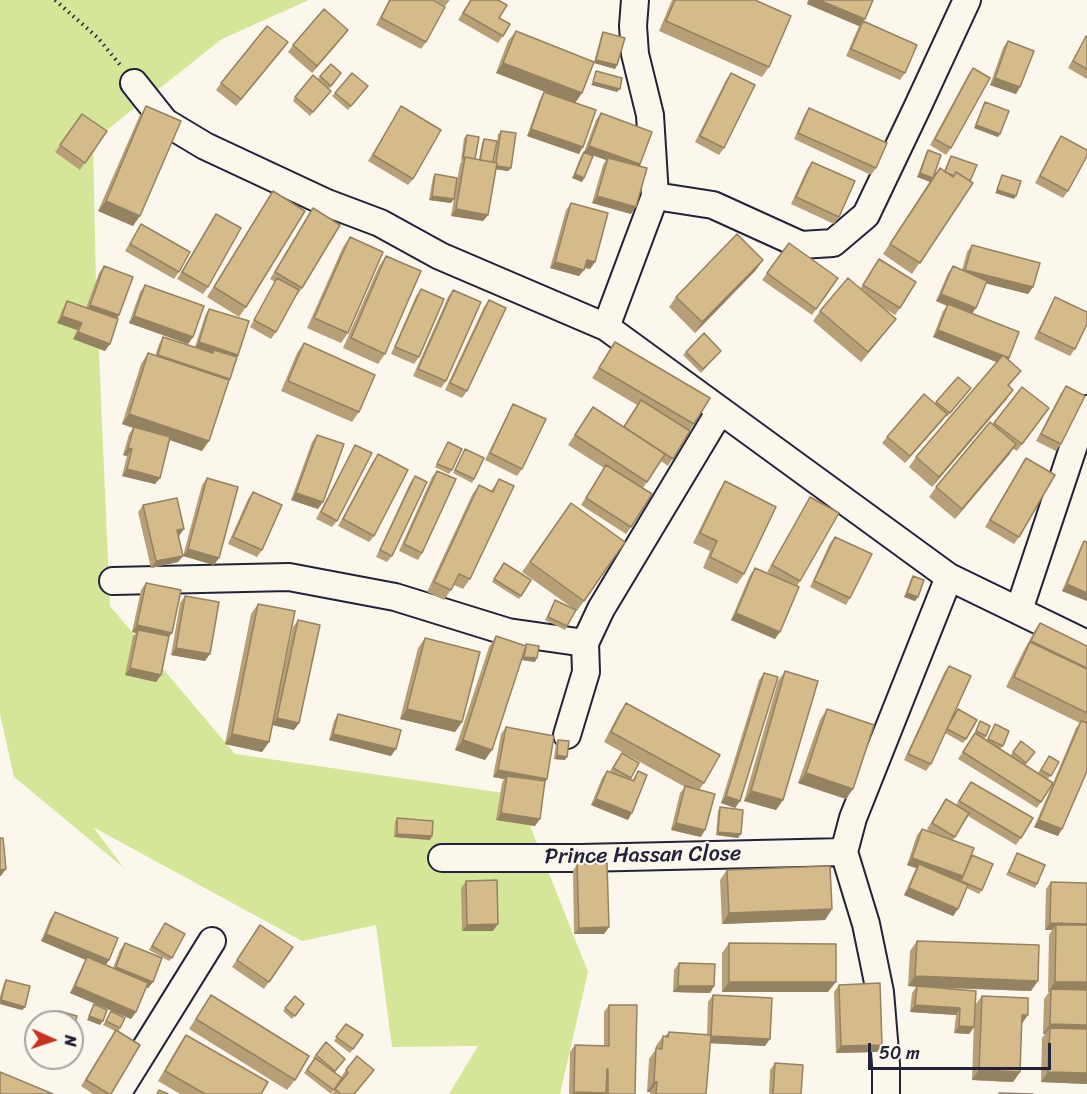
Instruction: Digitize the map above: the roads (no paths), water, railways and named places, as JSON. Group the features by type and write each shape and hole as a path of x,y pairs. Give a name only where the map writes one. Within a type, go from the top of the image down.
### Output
{"street":[{"path":"606,327 656,196 650,115 635,54 633,26 635,0"},
{"path":"656,196 713,205 801,245 833,243 866,215 967,0"},
{"path":"134,83 165,122 205,146 327,203 380,223 440,256 606,327 949,577 1087,644"},
{"path":"1019,610 1086,409"},
{"path":"567,735 586,672 585,644 600,609 720,411"},
{"path":"113,581 289,577 395,597 508,632 585,644"},
{"path":"886,1094 880,992 866,924 844,852 853,818 949,577"},
{"name":"Prince Hassan Close","path":"442,858 581,858 844,852"},
{"path":"117,1094 213,941"}]}
